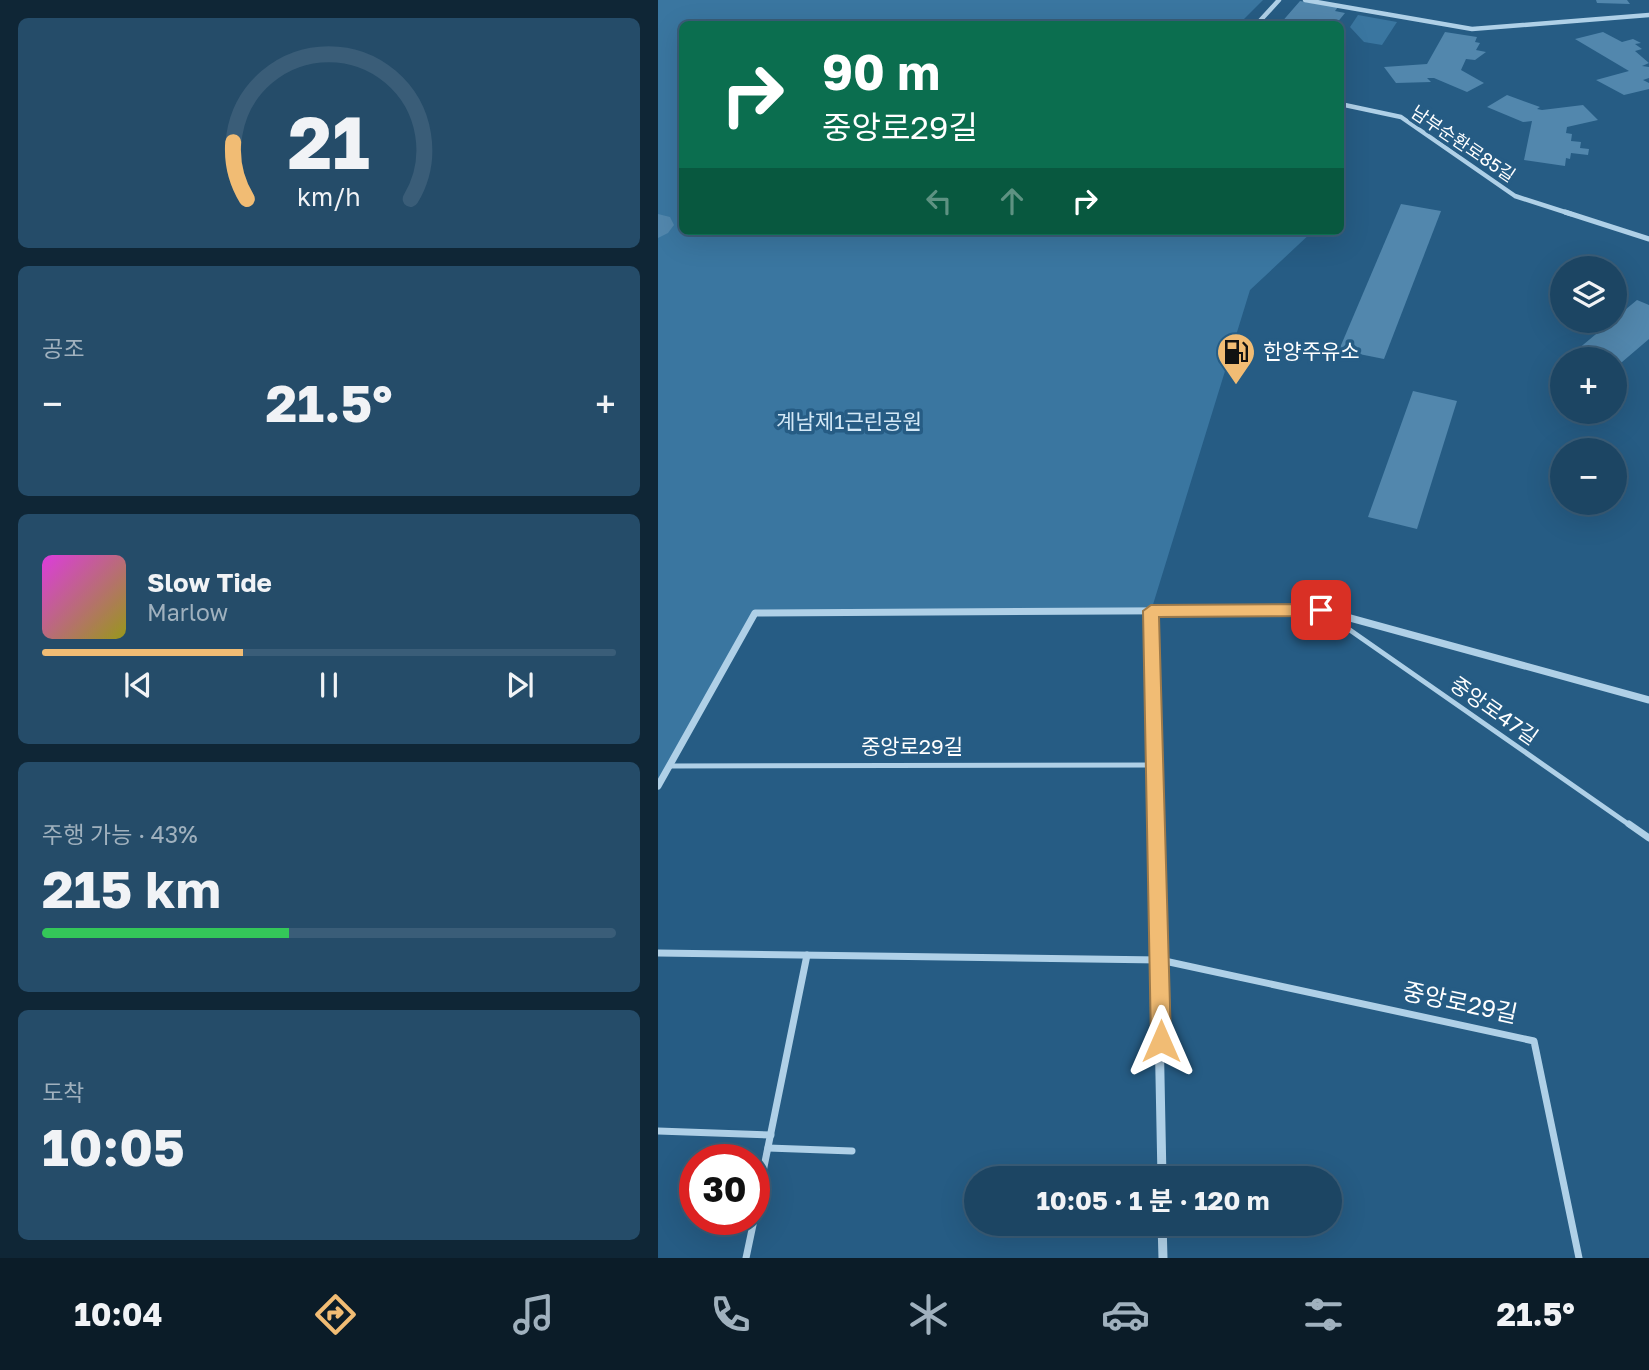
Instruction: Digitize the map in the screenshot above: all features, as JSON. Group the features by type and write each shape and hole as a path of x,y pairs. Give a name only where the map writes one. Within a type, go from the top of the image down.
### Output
{"street":[{"path":"1260,21 1279,0"},
{"path":"1305,0 1472,29 1649,15"},
{"name":"남부순환로85길","path":"1344,105 1401,117 1515,196 1649,239"},
{"path":"658,786 755,613 1321,610 1649,700"},
{"path":"1151,611 1160,960 1162,1166"},
{"path":"1162,1236 1163,1258"}],"lane":[{"name":"중앙로47길","path":"1321,610 1649,838"},
{"name":"중앙로29길","path":"669,766 1155,765"},
{"name":"중앙로29길","path":"658,953 1160,960 1534,1041 1579,1258"},
{"path":"769,1144 807,955"},
{"path":"658,1131 771,1135"},
{"path":"770,1147 852,1151"},
{"path":"746,1258 751,1235"}],"green space":[{"name":"계남제1근린공원","path":"658,0 1263,0 1242,21 679,21 679,235 1309,235 1250,290 1151,611 755,613 658,786"},
{"path":"1358,15 1397,22 1382,45 1364,42 1350,27"}],"building":[{"path":"1596,0 1627,0 1630,4 1597,3"},
{"path":"1300,1 1338,7 1335,11 1345,13 1338,21 1283,21"},
{"path":"1445,32 1477,37 1475,42 1480,43 1476,50 1486,52 1475,60 1466,59 1461,70 1484,83 1467,92 1434,78 1427,78 1431,82 1396,83 1384,67 1427,64"},
{"path":"1603,32 1622,42 1633,39 1641,43 1635,44 1642,49 1635,51 1649,63 1642,66 1649,67 1649,78 1643,80 1649,83 1649,89 1624,95 1596,80 1629,71 1575,39"},
{"path":"1507,95 1542,110 1583,105 1598,120 1567,127 1566,133 1572,134 1571,141 1581,142 1580,148 1589,149 1588,155 1571,153 1570,159 1566,158 1565,166 1524,160 1532,121 1523,122 1487,107"},
{"path":"1401,204 1441,211 1384,359 1339,350"},
{"path":"658,214 670,217 674,225 668,233 658,238"},
{"path":"1637,300 1649,305 1649,339 1627,358 1627,347 1580,347 1597,333 1627,333 1627,308"},
{"path":"1413,391 1457,401 1417,529 1368,517"}],"place":[{"name":"한양주유소","path":"1236,386"}],"route":[{"path":"1161,1041 1151,611 1321,610"}]}
